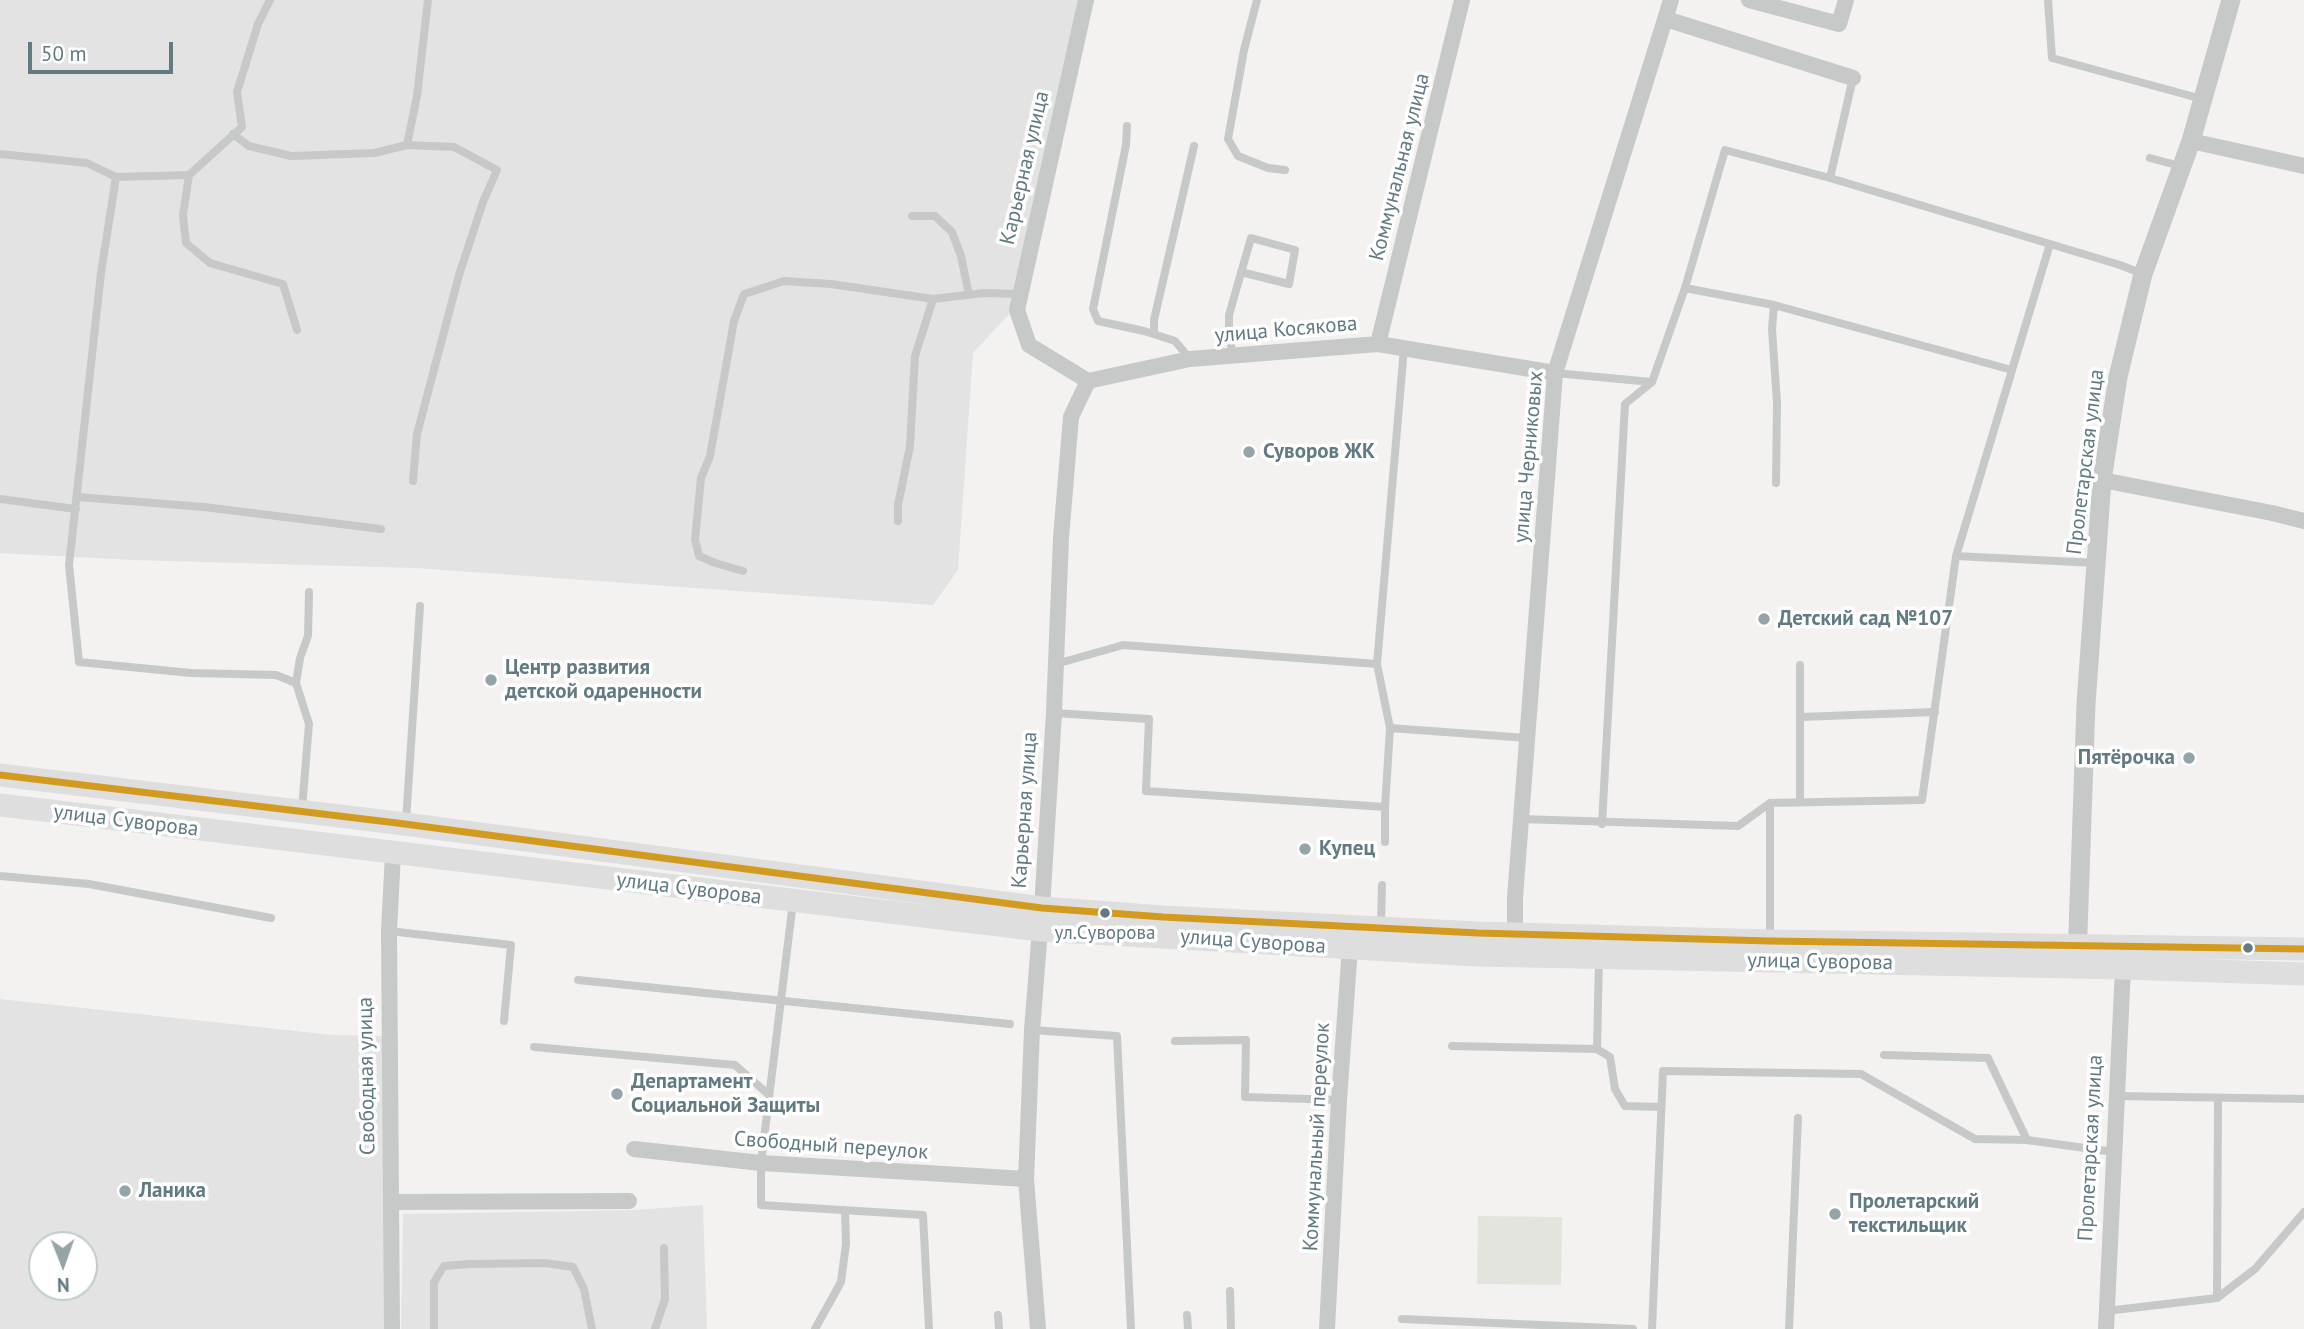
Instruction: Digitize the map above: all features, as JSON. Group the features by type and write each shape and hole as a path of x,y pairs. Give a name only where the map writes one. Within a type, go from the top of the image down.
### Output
{"main road":[{"name":"улица Суворова","path":"0,775 401,824 1041,919 1770,941 2077,957 2123,968 2304,974"},
{"name":"улица Суворова","path":"0,805 793,901 1041,919 1350,948 1599,958 2077,957 2304,949"}],"street":[{"name":"Карьерная улица","path":"1038,1329 1026,1179 1032,1030 1054,713 1061,538 1071,417 1088,381 1029,345 1017,310 1086,0"},
{"name":"Коммунальная улица","path":"1378,344 1462,0"},
{"name":"улица Черниковых","path":"1515,934 1521,820 1555,373 1671,0"},
{"path":"1749,0 1839,24 1846,0"},
{"name":"Пролетарская улица","path":"2077,957 2085,704 2102,480 2118,377 2143,274 2191,141 2231,0"},
{"path":"1666,19 1853,78"},
{"path":"2191,141 2304,166"},
{"name":"улица Косякова","path":"1088,381 1190,359 1378,344 1555,373"},
{"path":"2102,480 2304,521"},
{"name":"Свободная улица","path":"392,1329 388,931 393,854 401,824"},
{"name":"Коммунальный переулок","path":"1327,1329 1350,948"},
{"name":"Пролетарская улица","path":"2106,1329 2123,968"},
{"name":"Свободный переулок","path":"634,1149 761,1163 1026,1179"},
{"path":"391,1202 629,1201"}],"lane":[{"path":"270,0 258,24 237,92 242,127 189,175 183,215 186,243 210,263 283,284 297,330"},
{"path":"407,145 417,96 428,0"},
{"path":"1257,0 1244,50 1228,139 1238,156 1268,169 1284,170"},
{"path":"2048,0 2052,58 2203,99"},
{"path":"1830,178 1853,78"},
{"path":"1127,126 1126,145 1093,309 1098,321 1175,341 1190,359"},
{"path":"233,134 249,146 290,156 374,153 407,145 454,147 498,170 459,275 417,434 413,481"},
{"path":"1154,334 1154,320 1194,146"},
{"path":"1602,824 1625,404 1652,383 1685,288 1725,150 1830,178 2143,274"},
{"path":"0,154 87,163 116,177 189,175"},
{"path":"2150,158 2182,167"},
{"path":"116,177 101,273 69,565 79,662 191,673 276,675 296,683"},
{"path":"912,216 935,216 952,232 961,256 969,295"},
{"path":"1233,356 1229,315 1241,272 1251,238 1295,250 1289,284 1241,272"},
{"path":"1521,820 1738,826 1770,803 1922,800 1956,556 2050,244"},
{"path":"743,571 699,556 695,539 701,478 710,456 734,321 744,294 784,281 831,284 933,299 984,293 1020,294"},
{"path":"1685,288 1774,305 2012,370"},
{"path":"898,521 898,505 910,446 915,356 933,299"},
{"path":"1774,305 1772,328 1777,403 1776,483"},
{"path":"1385,842 1390,728 1377,664 1404,348"},
{"path":"1555,373 1652,383"},
{"path":"78,497 204,507 381,529"},
{"path":"0,499 76,509"},
{"path":"1956,556 2096,563"},
{"path":"301,813 309,724 296,683 300,658 308,636 309,592"},
{"path":"401,824 420,606"},
{"path":"1056,664 1123,645 1377,664"},
{"path":"1800,665 1800,802"},
{"path":"1800,717 1935,712"},
{"path":"1054,713 1149,719 1146,791 1385,807"},
{"path":"1390,728 1527,738"},
{"path":"1770,803 1770,941"},
{"path":"0,876 89,884 271,918"},
{"path":"1380,929 1382,885"},
{"path":"793,901 761,1163 761,1205 923,1215 929,1329"},
{"path":"388,931 511,945 504,1021"},
{"path":"1597,1049 1599,958"},
{"path":"578,980 1010,1024"},
{"path":"1032,1030 1117,1036 1132,1329"},
{"path":"1175,1041 1246,1041 1245,1097 1339,1100"},
{"path":"1452,1046 1597,1049 1611,1057 1615,1089 1625,1106 1661,1107"},
{"path":"534,1047 735,1065 769,1095"},
{"path":"1884,1055 1988,1058 2027,1140"},
{"path":"1652,1329 1663,1071 1861,1074 1975,1139 2027,1140 2114,1152"},
{"path":"2116,1096 2304,1099"},
{"path":"2217,1298 2218,1099"},
{"path":"1789,1329 1798,1118"},
{"path":"816,1329 841,1282 846,1244 845,1210"},
{"path":"2106,1311 2217,1298 2255,1269 2304,1212"},
{"path":"654,1329 665,1299 664,1248"},
{"path":"434,1329 434,1282 444,1266 545,1263 573,1267 584,1289 592,1329"},
{"path":"1230,1292 1231,1329"},
{"path":"998,1315 999,1329"},
{"path":"1187,1315 1188,1329"},
{"path":"1402,1319 1633,1329"}],"shaded area":[{"path":"0,0 1082,0 1012,311 973,353 958,570 933,605 415,568 132,560 0,553"},
{"path":"0,999 333,1035 384,1036 384,1329 0,1329"},
{"path":"703,1205 707,1329 401,1329 403,1214 635,1210"},
{"path":"1478,1216 1562,1217 1561,1285 1477,1284"}],"transit line":[{"path":"0,775 397,823 1042,908 1478,933 1770,941 2304,949"}],"place":[{"name":"Суворов ЖК","path":"1249,452"},
{"name":"Детский сад №107","path":"1764,619"},
{"name":"Центр развития детской одаренности","path":"491,680"},
{"name":"Пятёрочка","path":"2189,758"},
{"name":"Купец","path":"1305,849"},
{"name":"ул.Суворова","path":"1105,913"},
{"name":"Департамент Социальной Защиты","path":"617,1094"},
{"name":"Ланика","path":"125,1191"},
{"name":"Пролетарский текстильщик","path":"1835,1214"}]}
